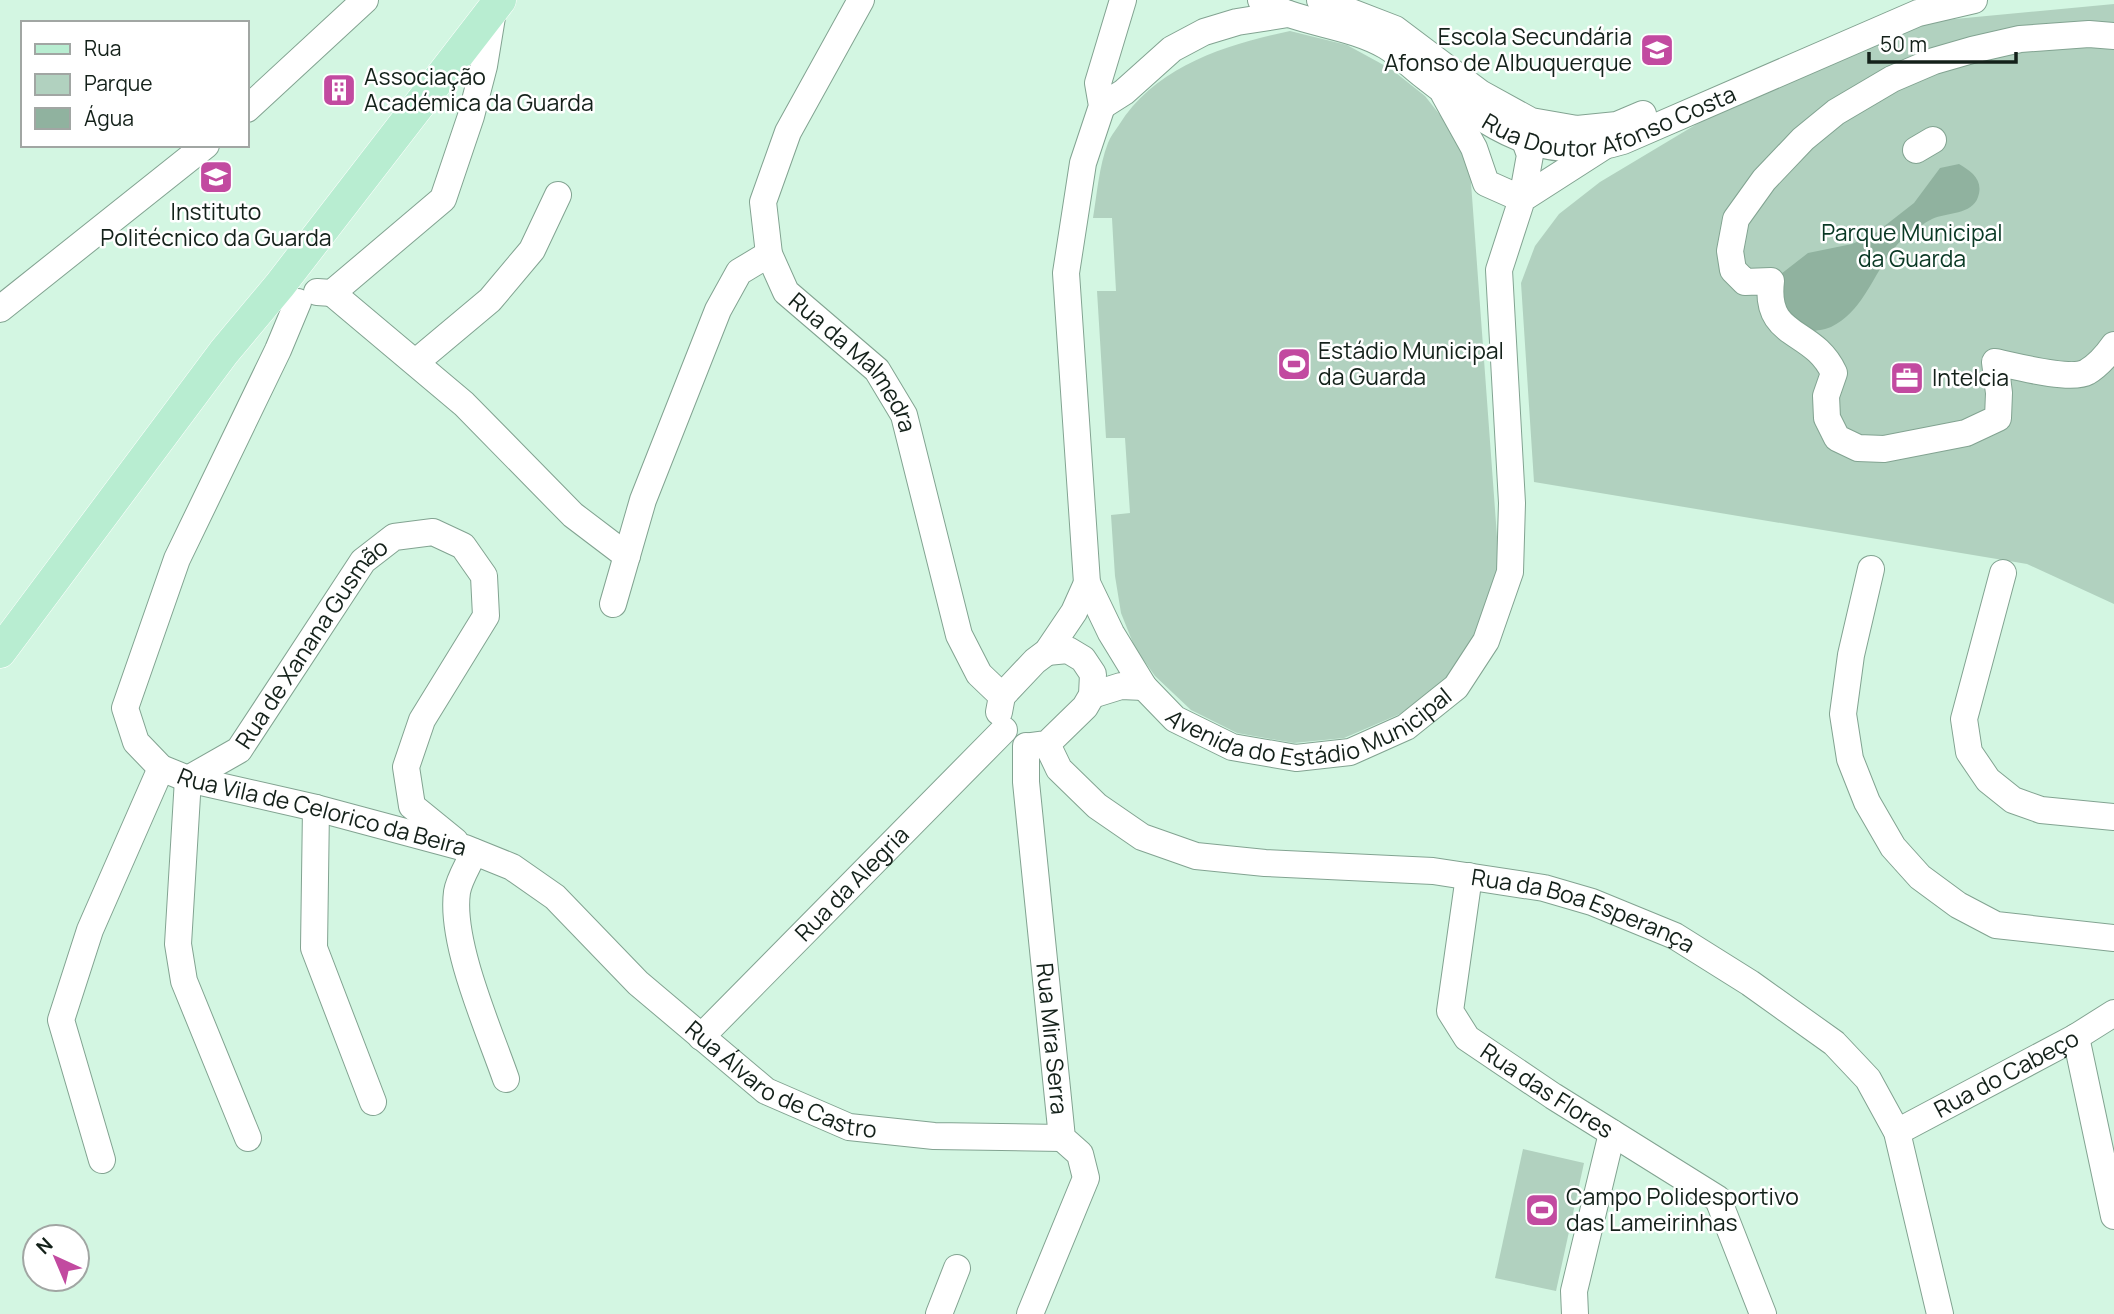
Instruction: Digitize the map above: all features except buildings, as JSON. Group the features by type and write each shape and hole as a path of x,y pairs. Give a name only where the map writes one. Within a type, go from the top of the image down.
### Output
{"main road":[{"path":"0,652 248,321 289,293 496,6"}],"street":[{"path":"248,87 343,0"},
{"path":"248,108 365,0"},
{"name":"Rua da Malmedra","path":"861,0 788,132 763,202 769,254 786,292 877,370 904,415 959,635 979,674 1002,696"},
{"name":"Avenida do Estádio Municipal","path":"1123,0 1098,83 1102,106 1083,163 1066,273 1087,583 1111,633 1144,687 1175,719 1232,747 1296,758 1350,752 1406,727 1456,687 1486,641 1510,572 1512,503 1499,270 1511,195 1530,155 1528,131"},
{"name":"Rua Doutor Afonso Costa","path":"1261,0 1288,14 1329,24 1385,46 1493,127 1528,131 1617,125 1912,0"},
{"name":"Rua Doutor Afonso Costa","path":"1320,0 1395,29 1528,131 1566,149 1602,147 1623,141 1918,13 1974,0"},
{"path":"332,293 443,200 471,116 496,6"},
{"path":"1102,106 1124,92 1172,49 1204,32 1237,22 1288,14"},
{"path":"2114,36 2089,34 2020,39 1934,61 1892,79 1829,117 1803,139 1764,180 1736,219 1730,251 1732,271 1745,282 1771,281 1769,300 1778,323 1807,341 1827,358 1834,373 1826,396 1827,418 1837,438 1858,448 1884,449 1966,433 1998,418 1999,393 1995,362 2072,376 2085,373 2107,355 2114,345"},
{"path":"1441,89 1474,148 1486,183 1511,195 1602,147"},
{"path":"0,292 179,147"},
{"path":"0,309 203,147"},
{"path":"416,362 490,300 532,250 558,195"},
{"path":"613,604 643,500 718,310 739,272 769,254"},
{"path":"289,293 332,293 464,404 573,515 627,556"},
{"name":"Rua Vila de Celorico da Beira","path":"289,293 278,350 177,559 125,708 136,742 161,768 188,779 316,808 470,850 512,867 555,897"},
{"path":"248,321 278,350"},
{"name":"Rua de Xanana Gusmão","path":"188,779 239,750 363,561 394,537 433,532 463,546 484,576 486,616 422,720 406,767 412,806 470,850"},
{"path":"1871,569 1851,655 1843,714 1850,759 1867,802 1893,847 1920,877 1958,905 1996,925 2114,938"},
{"path":"2003,573 1964,719 1969,752 1988,780 2013,800 2041,810 2114,817"},
{"path":"1047,653 1068,650 1083,659 1093,674 1092,695 1085,707 1036,745 1013,740 1004,730 999,714 1002,696 1035,661 1047,653 1074,612 1087,583"},
{"path":"1092,695 1121,686 1144,687"},
{"name":"Rua da Alegria","path":"701,1037 1004,730"},
{"name":"Rua da Boa Esperança","path":"1036,745 1097,806 1142,837 1196,856 1265,863 1433,871 1544,888 1592,902 1675,936 1750,983 1833,1043 1868,1079 1897,1132 1940,1314"},
{"name":"Rua Mira Serra","path":"1030,1314 1086,1178 1080,1153 1062,1138 1026,782 1036,745"},
{"path":"102,1160 61,1020 90,930 161,768"},
{"path":"188,779 178,944 184,981 248,1138"},
{"path":"316,808 314,948 373,1102"},
{"path":"470,850 457,890 457,926 474,986 506,1079"},
{"name":"Rua das Flores","path":"1469,876 1450,1012 1467,1038 1612,1132 1574,1291 1575,1314"},
{"name":"Rua Álvaro de Castro","path":"555,897 638,983 766,1091 849,1127 934,1136 1062,1138"},
{"name":"Rua do Cabeço","path":"1897,1132 2076,1037 2114,1013"},
{"path":"2076,1037 2114,1216"},
{"path":"1612,1132 1718,1199 1763,1314"},
{"path":"939,1314 957,1269"}],"green space":[{"name":"Parque Municipal da Guarda","path":"2114,4 2114,604 2027,564 1534,482 1521,283 1535,246 1559,214 1600,182 1737,100 1923,22"},
{"name":"Estádio Municipal da Guarda","path":"1290,31 1347,45 1391,69 1425,96 1451,129 1470,169 1499,564 1478,637 1449,678 1400,714 1344,738 1294,743 1237,733 1191,710 1155,676 1135,648 1121,613 1115,576 1111,515 1130,513 1125,438 1106,438 1097,291 1116,291 1112,218 1093,218 1100,171 1109,141 1134,105 1152,87 1172,73 1217,51"},
{"name":"Campo Polidesportivo das Lameirinhas","path":"1523,1149 1584,1163 1556,1291 1495,1278"}],"water":[{"path":"1959,164 1978,181 1979,191 1975,203 1965,210 1932,219 1909,234 1888,256 1855,308 1831,327 1805,332 1784,319 1781,274 1808,253 1852,244 1873,235 1914,203 1940,168"}],"place":[{"name":"Escola Secundária Afonso de Albuquerque","path":"1657,50"},
{"name":"Associação Académica da Guarda","path":"339,90"},
{"name":"Instituto Politécnico da Guarda","path":"216,177"},
{"name":"Estádio Municipal da Guarda","path":"1294,364"},
{"name":"Intelcia","path":"1907,378"},
{"name":"Campo Polidesportivo das Lameirinhas","path":"1542,1210"}]}
